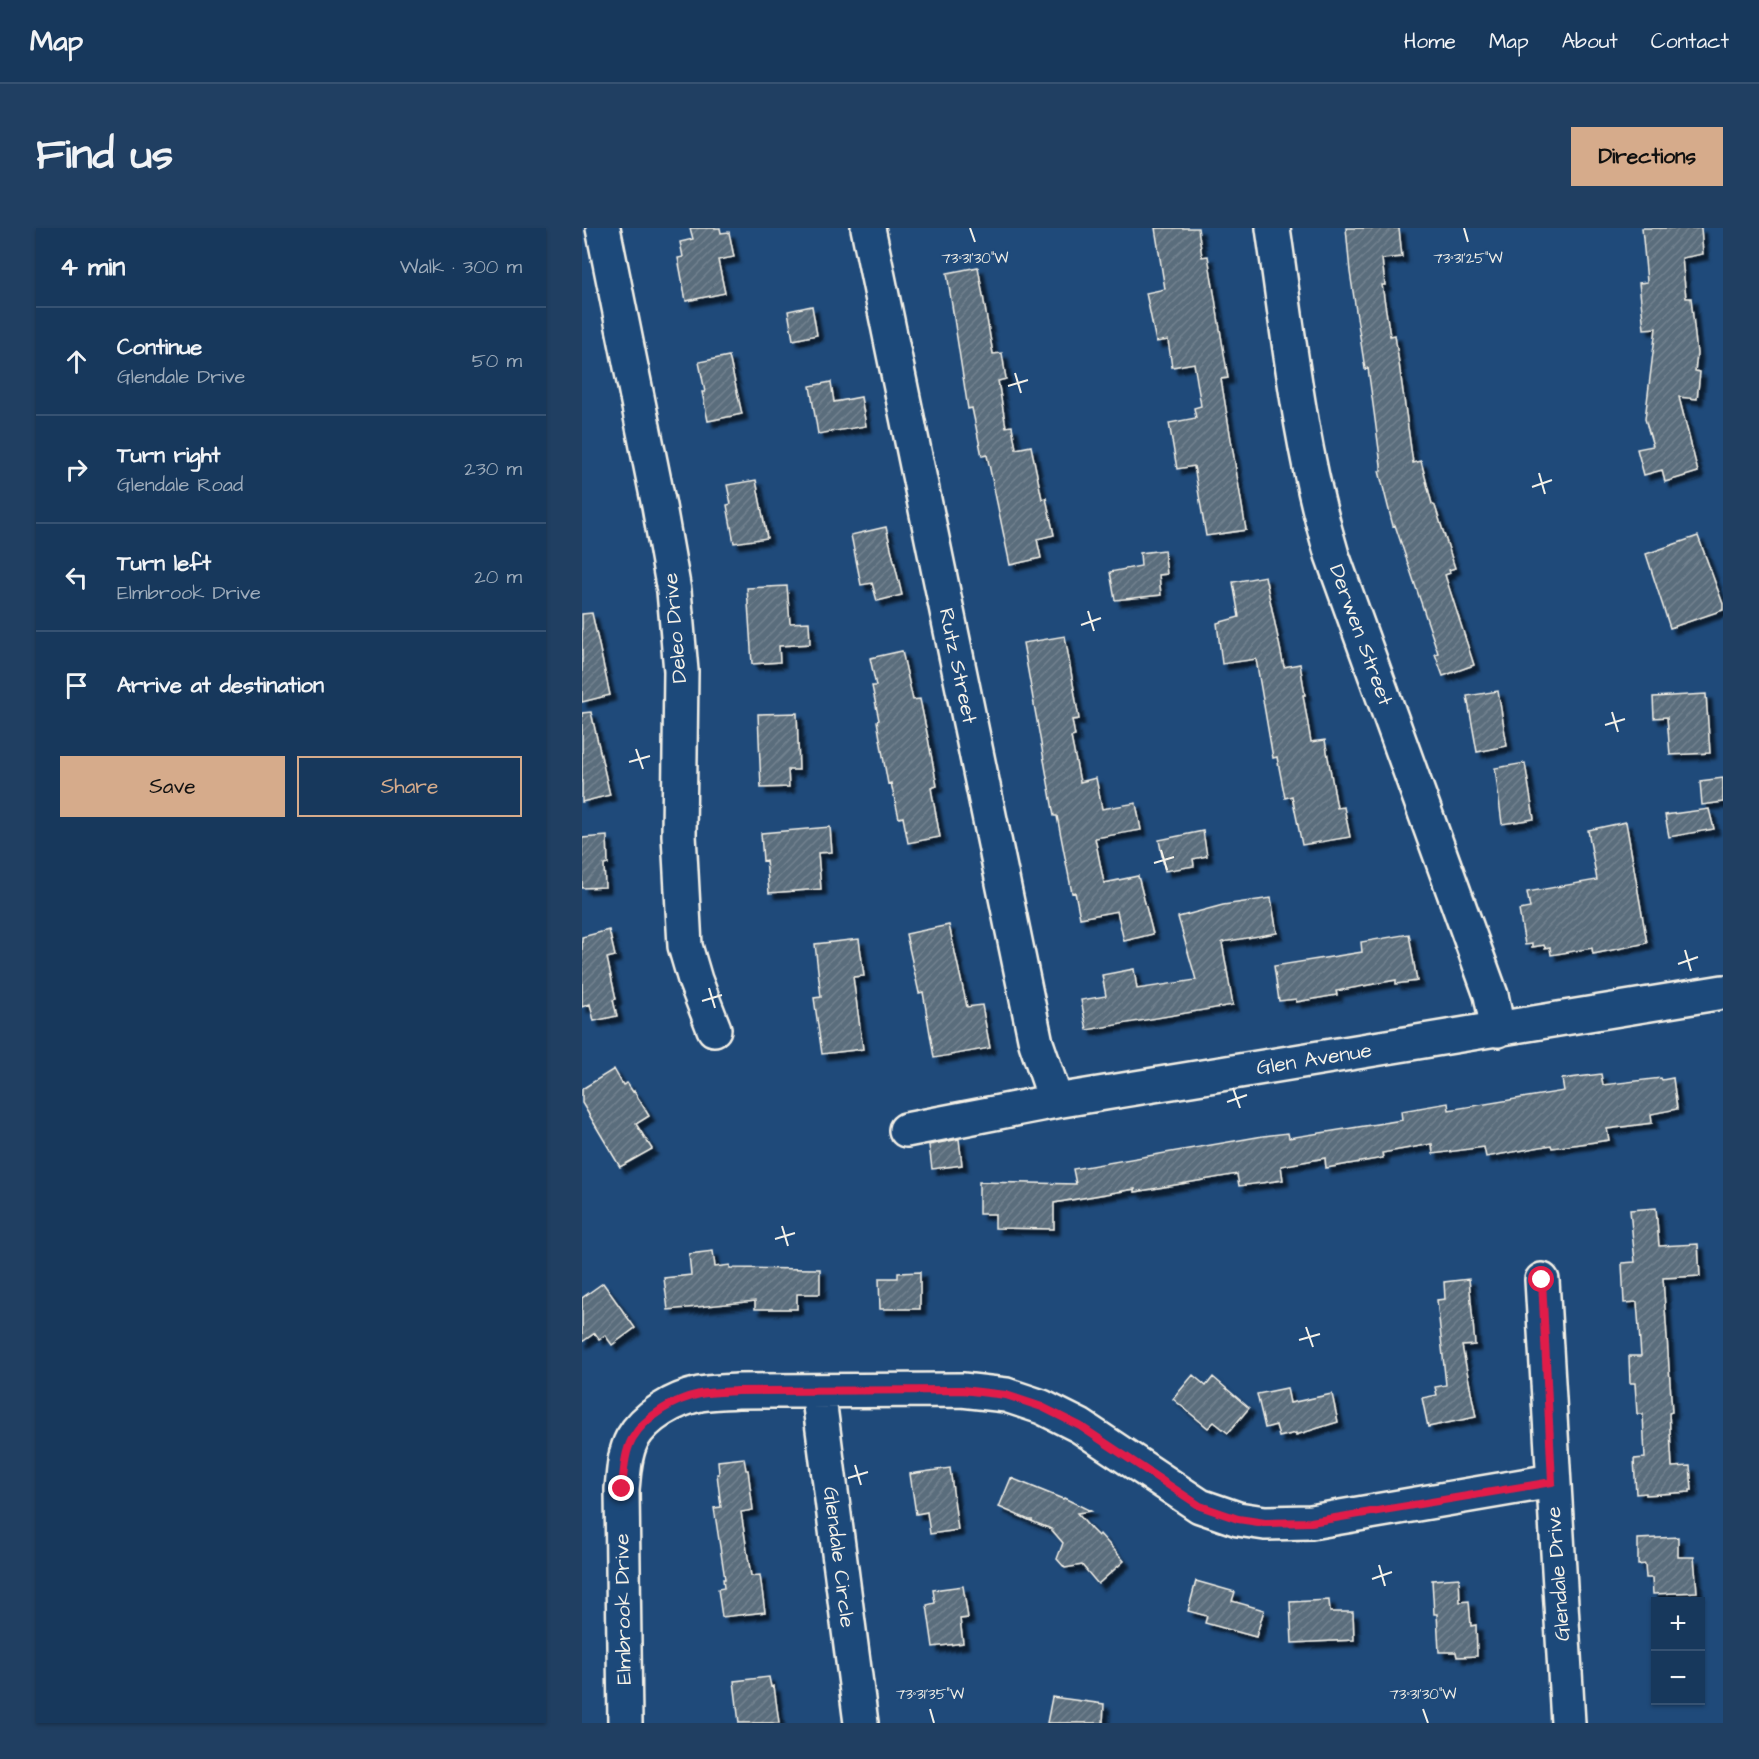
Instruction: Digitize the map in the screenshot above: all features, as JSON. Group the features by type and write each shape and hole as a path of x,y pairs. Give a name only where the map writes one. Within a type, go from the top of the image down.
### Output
{"street":[{"name":"Deleo Drive","path":"603,228 674,591 681,672 679,835 685,946 714,1029"},
{"name":"Rutz Street","path":"868,228 1036,1043 1056,1101"},
{"name":"Derwen Street","path":"1273,228 1303,433 1322,524 1491,995 1498,1029"},
{"name":"Glen Avenue","path":"906,1130 1056,1101 1723,992"},
{"name":"Glendale Drive","path":"1542,1280 1552,1482 1568,1723"},
{"path":"818,1391 962,1390 1006,1395 1042,1407 1080,1426 1200,1506 1238,1519 1265,1523 1311,1522 1552,1482"},
{"name":"Elmbrook Drive","path":"625,1723 622,1489 626,1458 632,1439 654,1415 676,1402 701,1394 737,1391 818,1391"},
{"name":"Glendale Circle","path":"818,1391 861,1723"}],"building":[{"path":"690,228 720,228 721,233 729,232 734,257 718,260 725,293 686,301 678,258 683,257 680,242 693,239"},
{"path":"1155,228 1198,228 1202,257 1208,256 1228,378 1221,379 1246,530 1206,536 1194,466 1177,469 1169,423 1196,418 1194,408 1201,406 1194,363 1172,367 1168,340 1156,342 1146,293 1165,289"},
{"path":"1346,228 1399,228 1402,257 1382,259 1385,285 1382,285 1390,336 1395,335 1413,463 1421,461 1432,504 1435,506 1455,568 1449,570 1450,573 1445,575 1474,665 1443,676 1435,654 1438,653 1395,525 1393,526 1379,471 1381,471 1381,465 1374,412 1350,272"},
{"path":"1642,228 1701,228 1703,254 1682,258 1686,298 1691,298 1697,354 1695,371 1700,372 1697,399 1679,397 1698,472 1665,482 1662,470 1644,475 1637,449 1653,446 1645,419 1656,328 1644,329 1639,283 1647,282"},
{"path":"978,267 993,354 1002,353 1006,379 998,381 1006,427 1012,426 1016,449 1031,446 1042,499 1046,498 1054,535 1037,539 1041,558 1010,565 987,455 982,456 972,408 968,409 947,273"},
{"path":"812,306 817,335 793,340 788,311"},
{"path":"729,356 742,414 708,421 699,362"},
{"path":"831,382 834,402 861,397 866,426 818,434 810,386"},
{"path":"756,480 767,538 734,543 727,505 731,504 727,485"},
{"path":"886,527 902,595 877,601 872,583 861,585 851,535"},
{"path":"1698,536 1723,604 1723,610 1670,628 1646,554"},
{"path":"1164,550 1167,574 1159,575 1161,595 1115,600 1110,572 1141,566 1140,553"},
{"path":"1265,576 1284,667 1300,664 1311,742 1325,740 1337,808 1344,807 1350,837 1302,845 1292,796 1285,798 1277,757 1273,758 1256,659 1222,664 1217,623 1239,617 1233,582"},
{"path":"787,586 790,623 809,622 810,644 779,646 780,662 752,664 747,588"},
{"path":"592,613 610,695 582,702 582,614"},
{"path":"1065,636 1079,719 1072,720 1075,736 1071,737 1080,782 1096,778 1102,809 1136,803 1141,830 1095,838 1104,883 1138,876 1153,934 1124,941 1117,911 1080,918 1075,892 1072,893 1057,816 1054,816 1023,643"},
{"path":"902,651 913,700 920,699 927,733 937,786 931,788 940,837 908,843 903,817 899,818 891,783 888,784 872,686 876,686 870,658"},
{"path":"1498,691 1507,746 1477,752 1467,696"},
{"path":"1706,694 1710,753 1670,755 1667,717 1654,718 1653,697"},
{"path":"591,712 610,795 582,802 582,713"},
{"path":"797,713 799,770 788,770 789,787 761,788 758,714"},
{"path":"1525,763 1534,819 1502,824 1495,768"},
{"path":"1723,778 1723,802 1702,805 1700,781"},
{"path":"1709,809 1714,829 1669,837 1665,815"},
{"path":"1626,822 1647,943 1593,954 1592,948 1551,955 1550,947 1525,945 1519,910 1530,908 1527,892 1597,880 1588,830"},
{"path":"830,827 832,852 818,853 821,889 769,893 761,833"},
{"path":"1203,831 1207,856 1193,859 1194,866 1165,871 1159,840"},
{"path":"607,836 608,864 604,865 605,887 582,888 582,838"},
{"path":"1271,898 1277,933 1222,942 1233,1005 1087,1030 1081,1000 1106,996 1102,975 1134,969 1137,989 1196,980 1178,917 1223,905"},
{"path":"949,925 967,1007 982,1005 990,1048 934,1058 923,992 919,993 906,934"},
{"path":"609,930 615,956 607,958 616,999 613,1000 617,1016 594,1021 590,1004 582,1007 582,937"},
{"path":"1409,934 1417,981 1396,984 1396,980 1336,991 1337,995 1296,1002 1296,999 1279,1001 1274,966 1362,952 1361,942"},
{"path":"859,939 864,976 853,977 863,1049 822,1054 814,998 821,997 815,944"},
{"path":"614,1069 623,1085 627,1083 634,1091 649,1116 636,1124 652,1149 620,1167 582,1103 582,1089"},
{"path":"1601,1074 1603,1085 1673,1078 1677,1109 1651,1114 1652,1123 1607,1129 1609,1140 1552,1148 1551,1145 1486,1157 1484,1147 1433,1154 1432,1144 1382,1153 1383,1158 1326,1168 1325,1158 1281,1166 1283,1180 1239,1186 1237,1174 1135,1192 1135,1189 1054,1203 1054,1229 995,1228 995,1214 979,1214 979,1182 1076,1184 1073,1169 1263,1136 1288,1133 1289,1138 1402,1120 1401,1111 1448,1103 1449,1110 1564,1091 1562,1079"},
{"path":"959,1139 962,1165 932,1169 929,1145"},
{"path":"1656,1208 1659,1246 1698,1244 1700,1276 1663,1278 1672,1412 1669,1413 1672,1467 1690,1466 1692,1490 1646,1495 1646,1493 1636,1494 1634,1459 1645,1458 1643,1414 1637,1414 1635,1383 1630,1383 1629,1356 1641,1356 1637,1302 1624,1303 1622,1263 1635,1262 1630,1210"},
{"path":"713,1251 715,1267 730,1265 730,1268 820,1269 820,1294 797,1294 797,1309 755,1309 755,1301 668,1310 664,1278 691,1275 689,1254"},
{"path":"920,1272 920,1309 880,1309 879,1278 898,1278 898,1273"},
{"path":"1469,1279 1475,1345 1462,1346 1476,1417 1428,1427 1422,1398 1437,1395 1435,1387 1446,1385 1437,1300 1445,1299 1444,1282"},
{"path":"603,1283 635,1328 612,1345 605,1335 599,1339 595,1333 582,1342 582,1298"},
{"path":"1193,1375 1206,1386 1213,1377 1249,1408 1228,1433 1214,1422 1208,1428 1173,1399"},
{"path":"1287,1388 1290,1403 1332,1394 1338,1422 1296,1435 1296,1433 1279,1437 1276,1425 1265,1428 1257,1394"},
{"path":"744,1458 746,1470 748,1470 753,1510 741,1512 751,1576 760,1575 765,1612 722,1617 718,1589 724,1588 723,1579 725,1579 714,1508 721,1507 717,1474 719,1474 718,1461"},
{"path":"950,1468 958,1530 930,1534 927,1512 916,1514 910,1474"},
{"path":"1011,1478 1091,1511 1077,1513 1124,1561 1098,1584 1082,1565 1065,1568 1057,1559 1063,1543 1051,1529 999,1507"},
{"path":"1678,1537 1678,1557 1694,1557 1697,1592 1653,1594 1652,1578 1646,1578 1645,1564 1638,1565 1638,1539"},
{"path":"1459,1578 1460,1602 1469,1601 1471,1626 1476,1625 1477,1656 1457,1657 1456,1652 1439,1652 1432,1580"},
{"path":"1196,1581 1235,1592 1232,1601 1264,1610 1256,1637 1205,1623 1207,1616 1188,1611"},
{"path":"963,1586 968,1618 960,1619 963,1643 933,1647 927,1605 935,1603 933,1590"},
{"path":"1329,1600 1330,1612 1353,1612 1354,1640 1292,1643 1290,1602"},
{"path":"769,1677 771,1687 774,1686 779,1723 739,1723 734,1681"},
{"path":"1052,1697 1104,1704 1103,1723 1047,1723"}],"route":[{"path":"622,1489 626,1458 632,1439 654,1415 676,1402 701,1394 737,1391 962,1390 1006,1395 1042,1407 1080,1426 1200,1506 1238,1519 1265,1523 1311,1522 1552,1482 1542,1280"}]}
